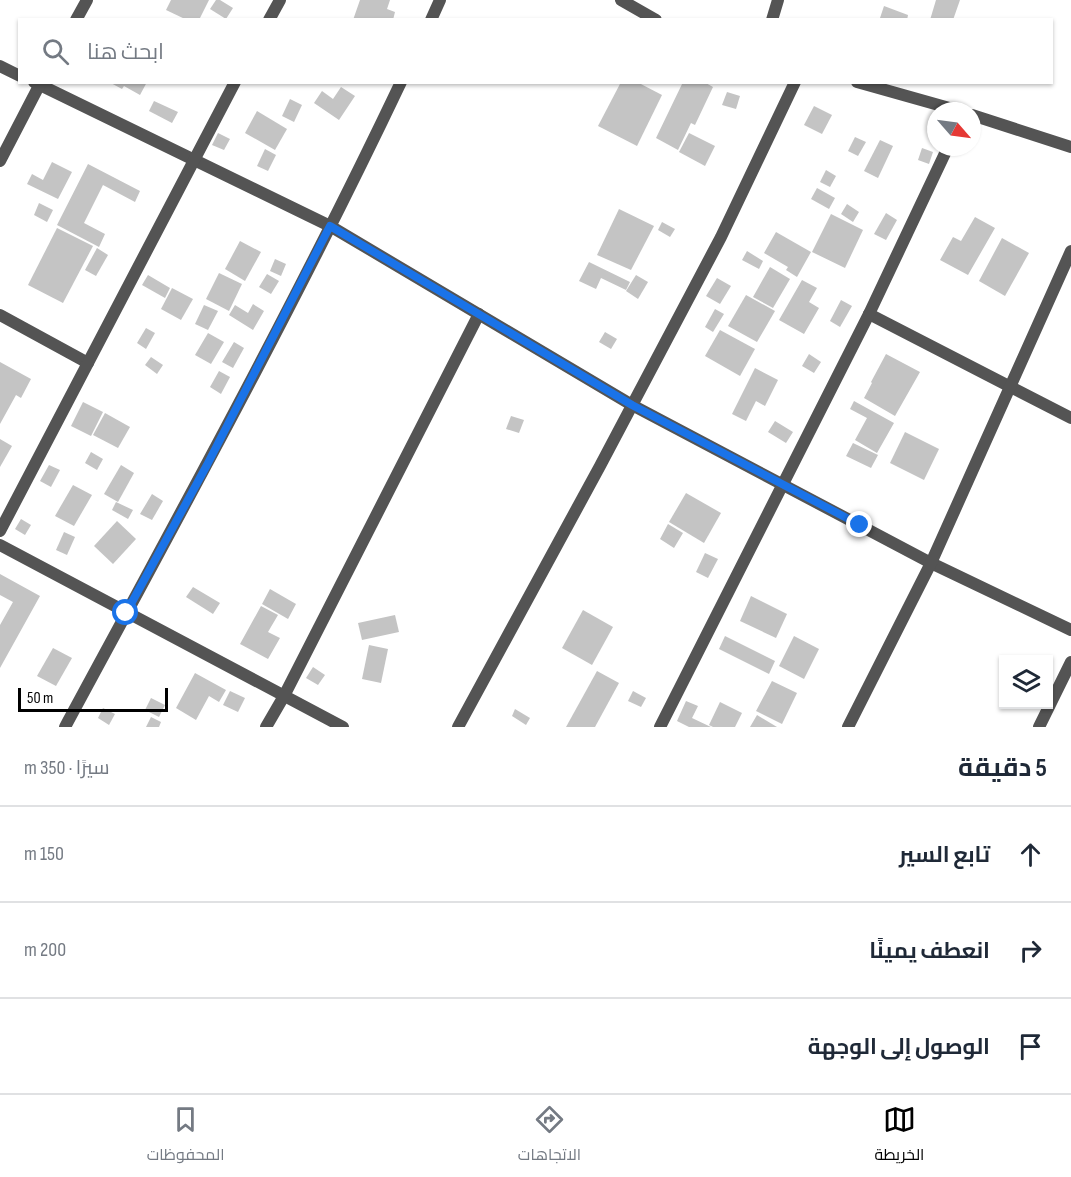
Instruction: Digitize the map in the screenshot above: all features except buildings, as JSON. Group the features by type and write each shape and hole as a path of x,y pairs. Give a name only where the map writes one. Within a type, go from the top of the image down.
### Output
{"street":[{"path":"77,18 87,0"},
{"path":"270,18 280,0"},
{"path":"431,18 440,0"},
{"path":"621,0 652,18"},
{"path":"773,18 778,0"},
{"path":"0,66 18,75"},
{"path":"0,161 38,84"},
{"path":"40,84 330,226 632,405 932,563 1071,630"},
{"path":"0,531 234,84"},
{"path":"65,727 207,465 400,84"},
{"path":"458,727 721,237 794,84"},
{"path":"864,84 928,102"},
{"path":"981,118 1071,147"},
{"path":"660,727 869,314 944,156"},
{"path":"848,727 932,563 1071,251"},
{"path":"266,727 479,314"},
{"path":"869,314 1010,389 1071,418"},
{"path":"0,315 88,363"},
{"path":"0,545 343,727"},
{"path":"1039,727 1071,662"}],"route":[{"path":"126,613 207,465 330,226 632,405 860,525"}]}
